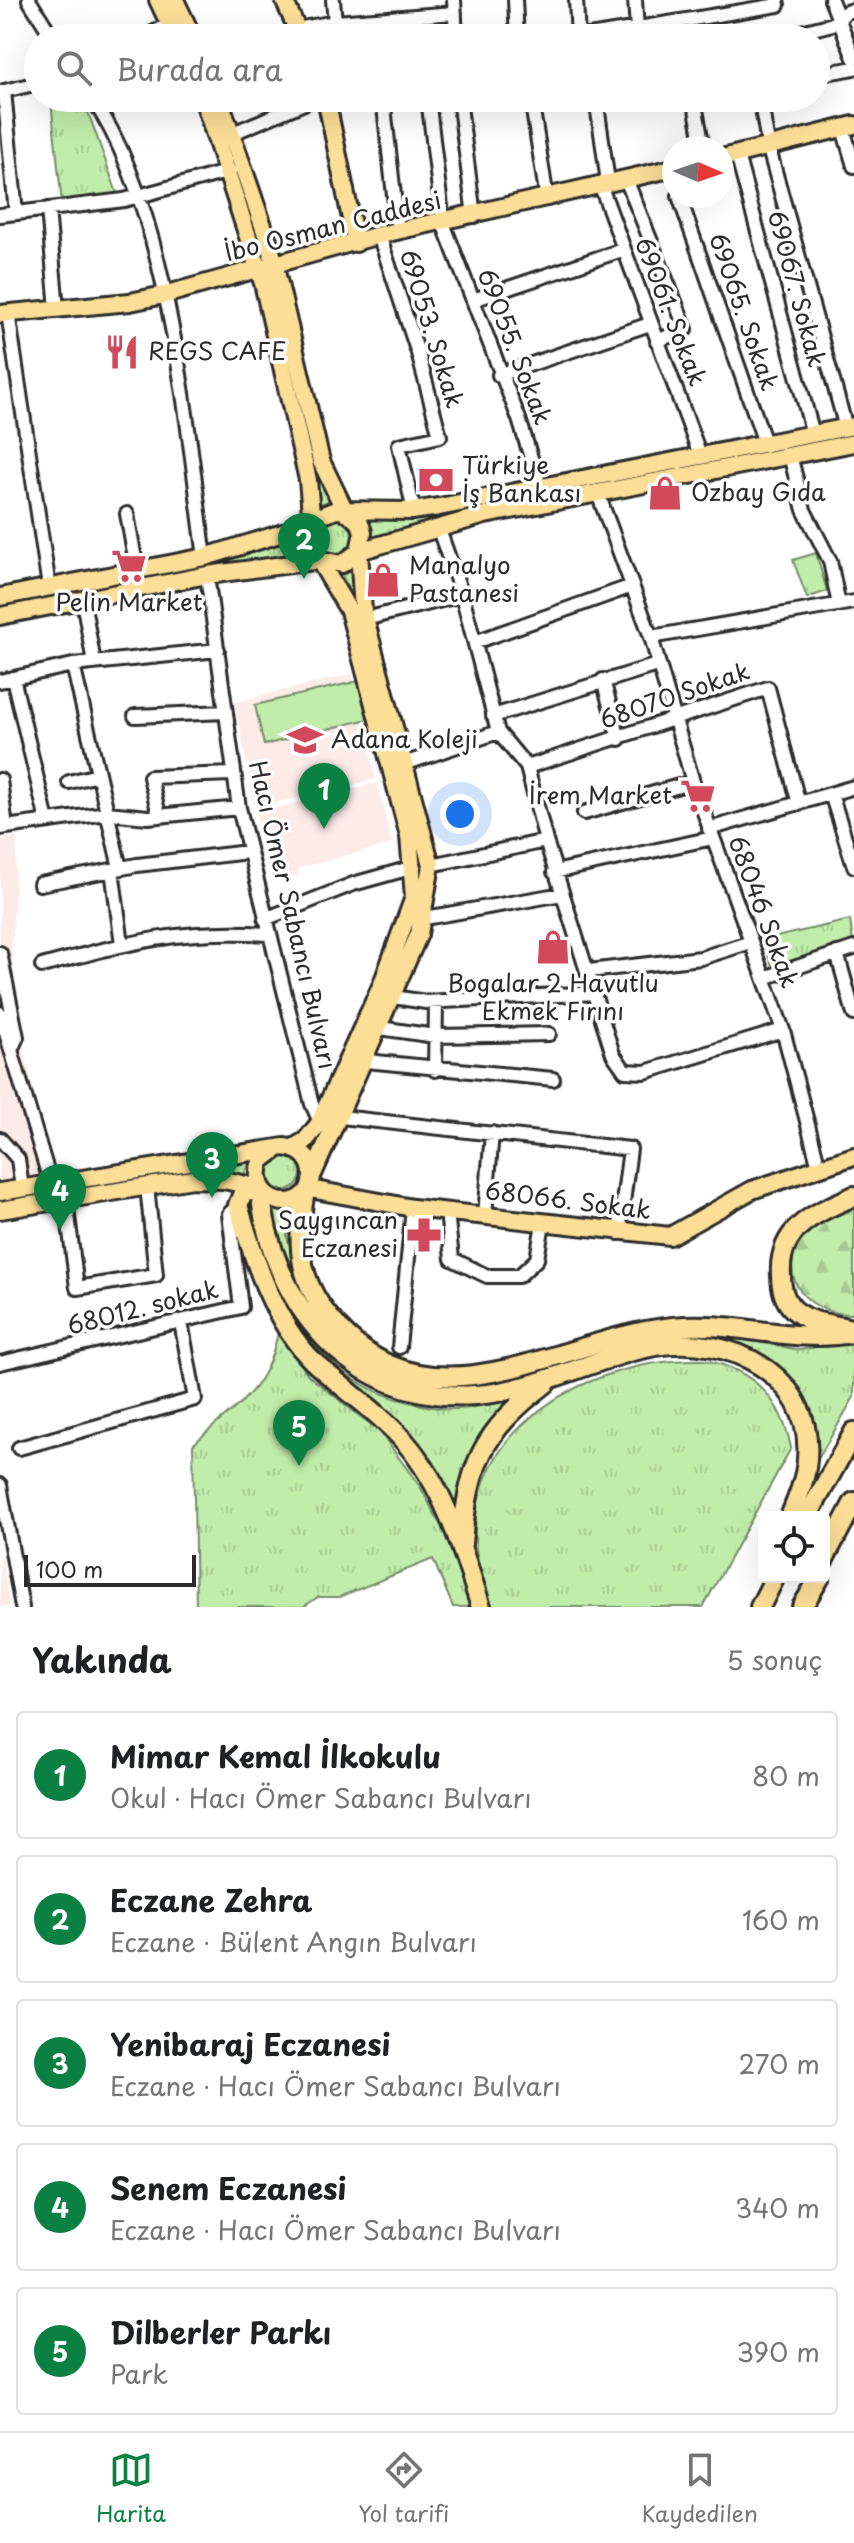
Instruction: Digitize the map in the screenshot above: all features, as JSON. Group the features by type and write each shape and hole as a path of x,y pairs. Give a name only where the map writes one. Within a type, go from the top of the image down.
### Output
{"highway":[{"path":"309,1187 298,1237 304,1275 323,1311 351,1342 387,1364 429,1376 466,1378 513,1369 634,1333 675,1326 820,1339 854,1332"},
{"path":"481,1607 439,1493 407,1444 377,1413 313,1361 283,1325 238,1205 243,1193 260,1188 263,1217 284,1275 308,1320 343,1357 382,1382 428,1395 477,1395 554,1377 609,1357 659,1346 698,1345 735,1350 762,1365 790,1391 802,1420 808,1459 792,1511"},
{"path":"854,1196 811,1215 790,1233 780,1263 781,1293 795,1312 811,1321 854,1332"},
{"path":"461,1547 465,1503 484,1444 504,1419 554,1377"},
{"path":"810,1511 854,1432"},
{"path":"830,1548 854,1502"},
{"path":"830,1561 854,1526"},
{"path":"757,1607 764,1583"},
{"path":"757,1607 771,1583"},
{"path":"800,1607 814,1583"}],"main road":[{"path":"158,0 170,24"},
{"path":"175,0 186,24"},
{"path":"284,0 295,24"},
{"path":"208,112 266,264 303,451 312,524 309,543 349,611 409,836 422,866 405,923 320,1122 305,1141 261,1161 258,1170 260,1188 266,1195 282,1203 309,1187 366,1061 425,918 422,866 404,764 365,619 359,551 363,532 360,523 345,511 316,440 233,133 225,112"},
{"path":"329,112 356,243"},
{"path":"734,155 849,127"},
{"name":"İbo Osman Caddesi","path":"4,314 164,295 253,272 266,264 379,235 474,216 604,183 662,174"},
{"path":"0,597 205,557 312,524 326,512 414,511 813,434 851,432"},
{"path":"0,616 207,575 321,560 342,564 359,551 438,527 597,491 790,455 851,432"},
{"path":"0,1192 286,1148 308,1159 309,1187"},
{"name":"68066. Sokak","path":"309,1187 413,1208 619,1233 670,1236 752,1190 854,1156"},
{"path":"0,1210 193,1179 224,1180 260,1188"}],"street":[{"path":"29,0 44,24"},
{"path":"333,0 335,22"},
{"path":"515,0 516,24"},
{"path":"576,0 577,24"},
{"path":"635,0 637,24"},
{"path":"671,24 778,5 777,0"},
{"path":"831,0 854,58"},
{"path":"329,24 455,6"},
{"path":"830,25 854,10"},
{"path":"830,72 854,68"},
{"path":"16,213 2,92 24,86"},
{"path":"99,112 139,196 164,295 205,557"},
{"path":"233,133 283,112"},
{"path":"385,112 398,231"},
{"name":"69055. Sokak","path":"430,112 443,223 499,375 519,419 540,487"},
{"path":"461,112 474,216"},
{"path":"533,112 547,199"},
{"name":"69061. Sokak","path":"597,112 604,183 622,250 700,455"},
{"path":"697,112 701,136"},
{"path":"762,112 769,149 851,432"},
{"path":"849,127 854,166"},
{"path":"0,215 139,196 230,171"},
{"name":"69067. Sokak","path":"734,173 813,434"},
{"path":"626,179 686,329 657,341"},
{"name":"69065. Sokak","path":"683,208 765,443"},
{"path":"48,209 57,309"},
{"name":"69053. Sokak","path":"379,235 418,353 440,436 399,445 414,511"},
{"path":"473,300 622,250"},
{"path":"4,314 49,587"},
{"path":"499,375 650,324"},
{"path":"790,455 804,510 830,561 839,605"},
{"name":"68046 Sokak","path":"597,491 651,637 693,782 783,1030 819,1167"},
{"path":"127,514 137,570"},
{"path":"438,527 462,595 498,732 527,767 554,872 617,1063 635,1073 783,1030"},
{"name":"Hacı Ömer Sabancı Bulvarı","path":"207,575 232,774 248,852 320,1122"},
{"path":"475,642 632,586"},
{"path":"365,619 462,595"},
{"path":"83,600 94,663"},
{"path":"651,637 854,602"},
{"path":"47,821 6,680 73,665 218,650"},
{"path":"73,665 107,813 116,869 122,944"},
{"path":"493,716 657,665"},
{"path":"603,680 619,739"},
{"name":"68070 Sokak","path":"527,767 676,721 768,688 799,804"},
{"path":"135,716 225,712"},
{"path":"404,764 498,732"},
{"path":"159,815 150,777 232,774"},
{"path":"69,782 98,775"},
{"path":"0,780 3,827 107,813 159,815 239,808"},
{"path":"584,813 693,782"},
{"path":"554,872 711,834 854,787"},
{"path":"831,794 854,866"},
{"path":"265,919 353,884 422,866 546,841"},
{"path":"40,884 116,869 248,852"},
{"path":"425,918 562,894"},
{"path":"42,966 122,944 214,930 269,934"},
{"path":"589,971 701,958 751,942"},
{"path":"764,978 854,948"},
{"path":"0,953 17,1037 11,1050"},
{"path":"837,953 854,1014"},
{"path":"393,997 412,1002 436,1002 596,993"},
{"path":"435,1070 436,1002"},
{"path":"0,1013 51,1184"},
{"path":"380,1028 435,1036 549,1034"},
{"path":"366,1061 553,1079"},
{"path":"341,1117 630,1149 619,1233"},
{"path":"485,1215 492,1133"},
{"path":"0,1139 18,1159 22,1188"},
{"path":"66,1199 77,1288 156,1275 147,1186"},
{"name":"68012. sokak","path":"0,1363 241,1307 229,1214 238,1205"},
{"path":"399,1347 413,1208"},
{"path":"447,1211 452,1259 487,1276 519,1276 537,1259 543,1223"},
{"path":"19,1448 195,1399 181,1322"},
{"path":"0,1485 22,1607"}],"shaded area":[{"name":"Adana Koleji","path":"352,674 376,779 255,808 235,702"},
{"path":"377,783 392,844 298,868 299,875 273,882 256,813"},
{"path":"17,837 12,948 16,1014 52,1171 0,1181 0,840"},
{"path":"0,1549 10,1607 0,1607"}],"green space":[{"path":"52,112 88,112 118,196 62,204"},
{"path":"271,280 331,500 317,505"},
{"path":"854,432 446,516 373,540 370,520 420,517"},
{"path":"336,519 348,525 354,537 348,549 336,555 324,549 318,537 324,525"},
{"path":"296,536 303,556 221,566 0,609 0,605 226,561"},
{"path":"816,553 827,591 807,598 793,560"},
{"path":"355,565 424,860 422,876 356,608 341,572"},
{"path":"359,681 368,719 264,745 255,705"},
{"path":"422,876 416,924 316,1156 307,1147 324,1129 403,949 413,923"},
{"path":"850,920 854,950 774,972 763,940"},
{"path":"284,1156 296,1161 301,1173 296,1185 284,1190 272,1185 267,1173 272,1161"},
{"path":"252,1158 244,1175 173,1175 0,1202 0,1199"},
{"path":"854,1205 854,1314 838,1313 811,1302 801,1292 792,1268 794,1253 802,1238 819,1222"},
{"path":"271,1206 291,1206 287,1237 302,1286 327,1325 423,1381 620,1342 707,1332 800,1350 854,1340 854,1397 818,1459 814,1430 804,1403 780,1370 749,1350 703,1338 572,1362 481,1387 423,1387 349,1354 297,1289 277,1237"},
{"path":"254,1234 279,1289 310,1339 352,1378 379,1392 439,1408 470,1408 518,1397 466,1470 454,1521 436,1480 316,1357 276,1299"},
{"path":"278,1332 309,1376 380,1432 421,1488 452,1547 470,1607 453,1607 433,1559 339,1597 318,1597 303,1607 196,1607 193,1445 257,1385 272,1354"},
{"path":"704,1360 737,1371 762,1389 780,1414 791,1448 703,1607 493,1607 477,1553 478,1505 493,1462 521,1426 559,1397 604,1376 653,1364"}],"place":[{"name":"REGS CAFE","path":"122,352"},
{"name":"Türkiye İş Bankası","path":"436,480"},
{"name":"Ozbay Gıda","path":"665,493"},
{"name":"Pelin Market","path":"129,566"},
{"name":"Eczane Zehra","path":"304,579"},
{"name":"Manalyo Pastanesi","path":"383,580"},
{"name":"Adana Koleji","path":"305,740"},
{"name":"İrem Market","path":"698,796"},
{"name":"Mimar Kemal İlkokulu","path":"324,829"},
{"name":"Bogalar 2 Havutlu Ekmek Fırını","path":"553,947"},
{"name":"Yenibaraj Eczanesi","path":"212,1198"},
{"name":"Senem Eczanesi","path":"60,1230"},
{"name":"Saygıncan Eczanesi","path":"424,1235"},
{"name":"Dilberler Parkı","path":"299,1466"}]}
